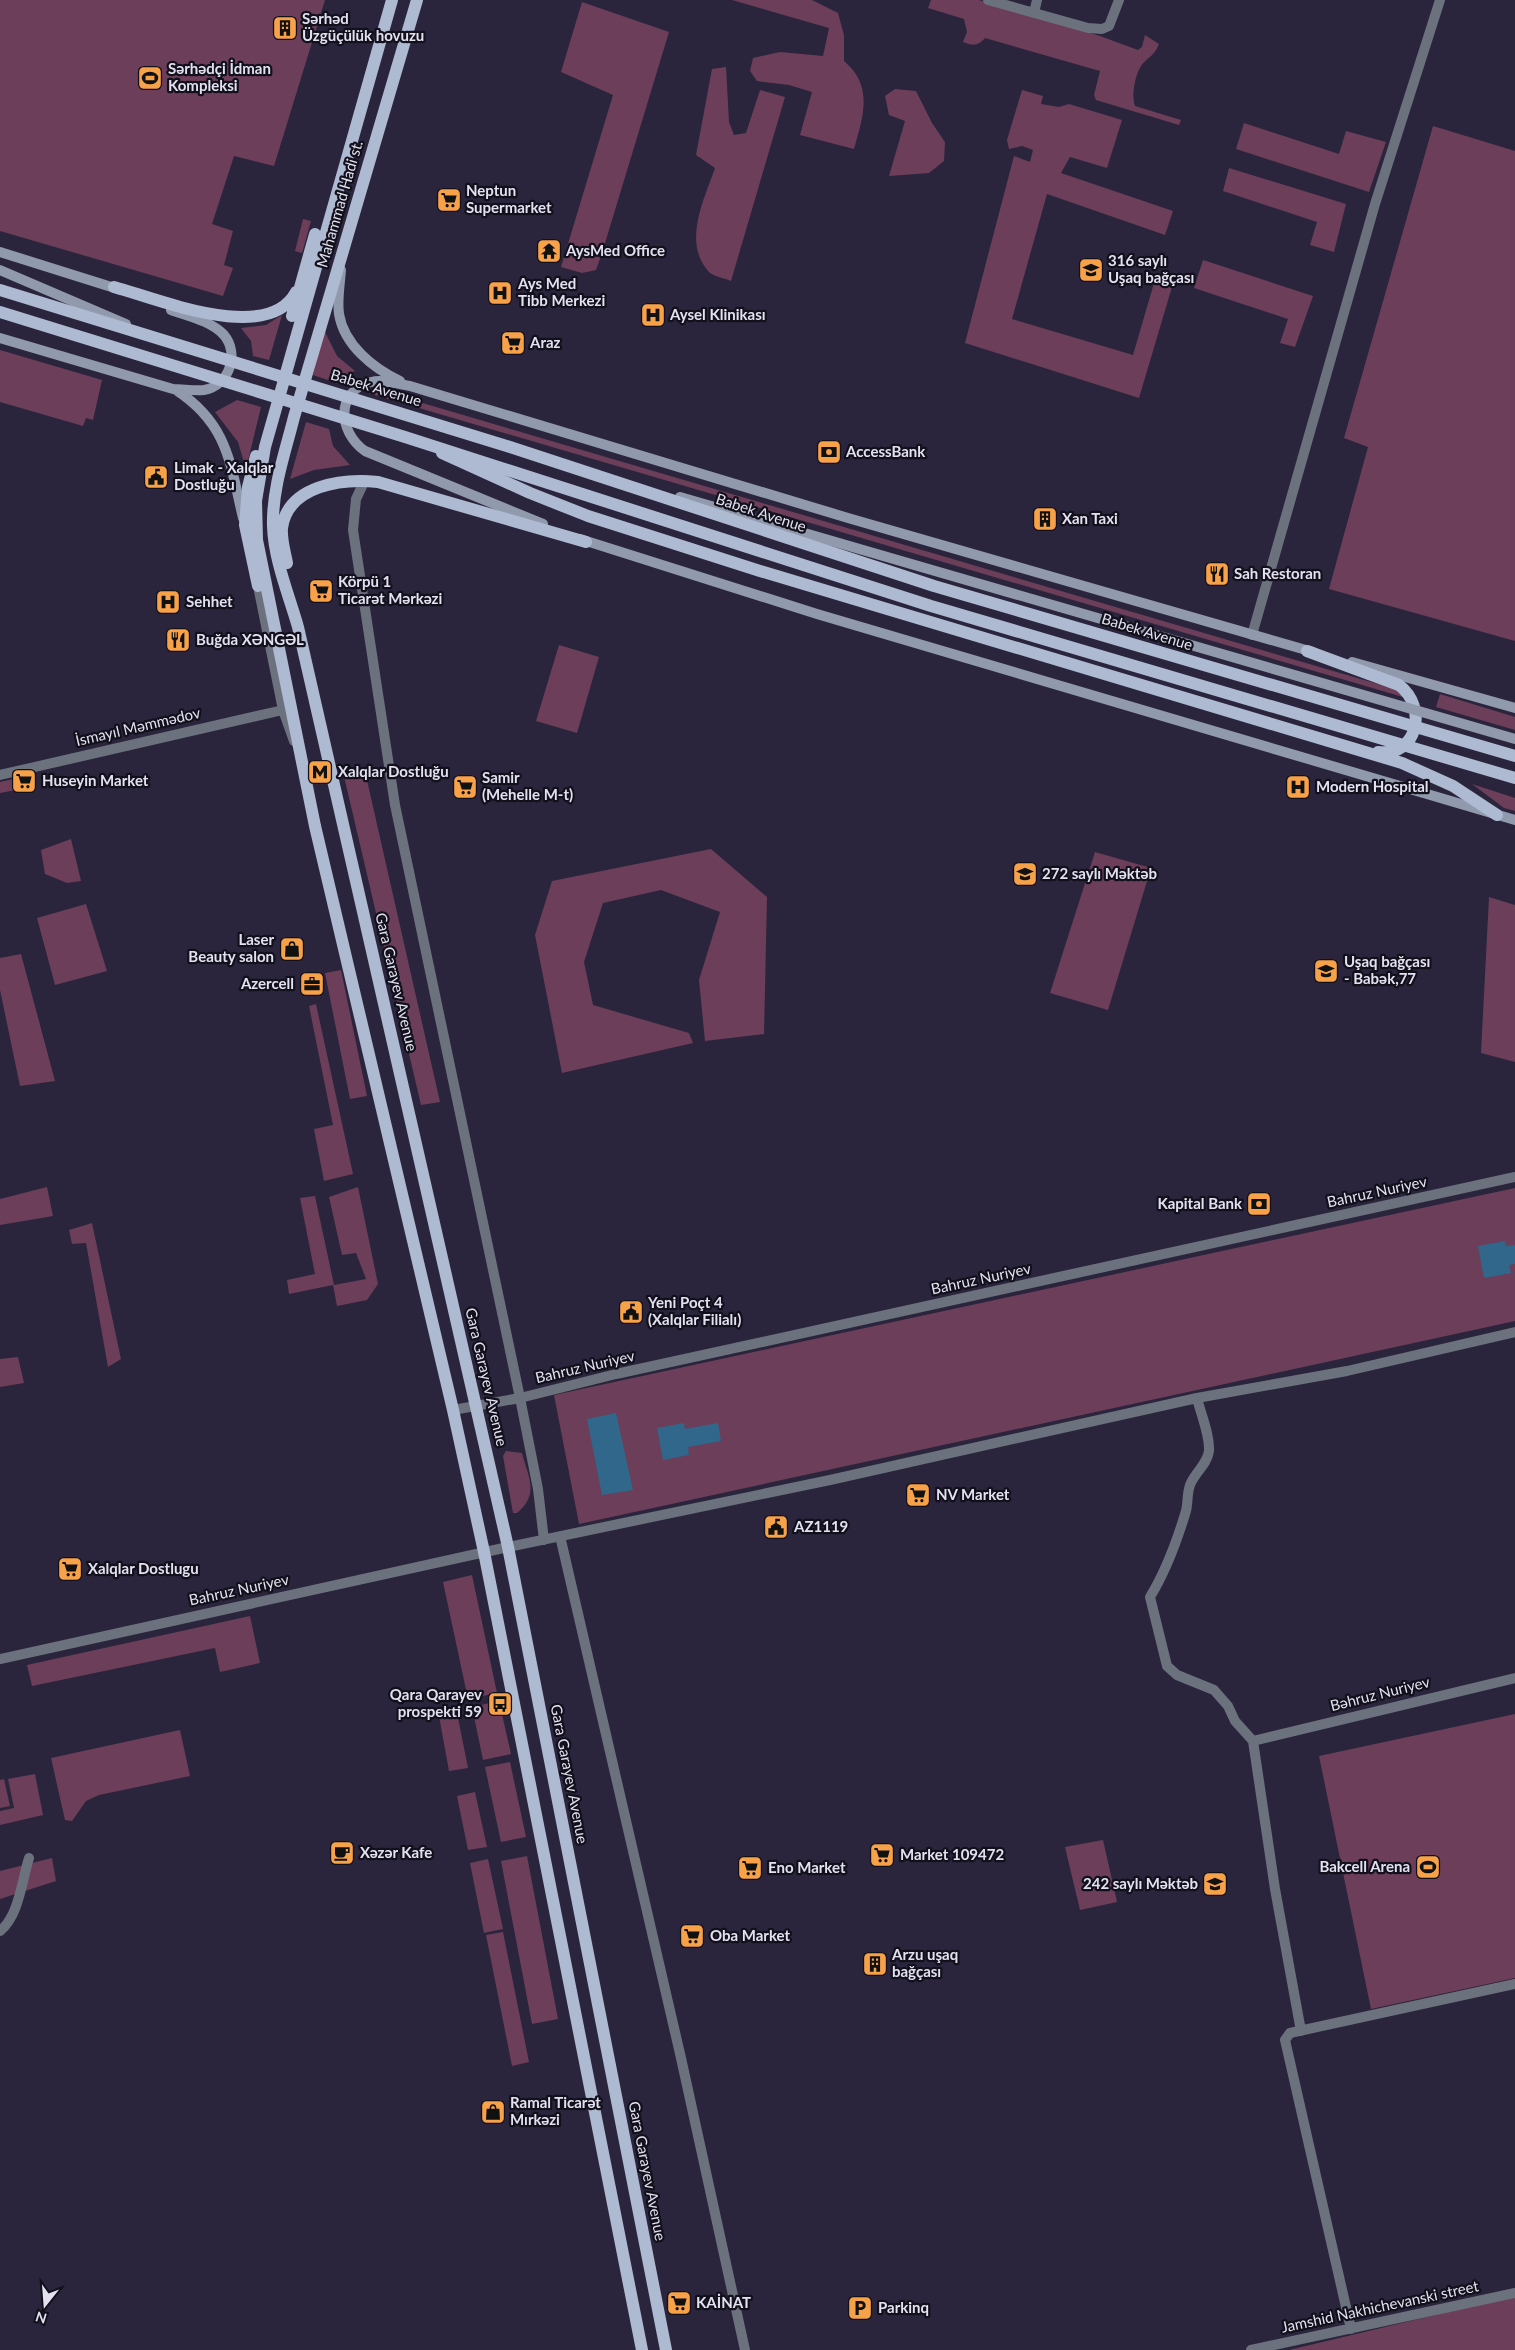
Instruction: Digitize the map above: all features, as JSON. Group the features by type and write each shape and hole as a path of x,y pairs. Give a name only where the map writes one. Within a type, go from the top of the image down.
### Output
{"main road":[{"name":"Mahammad Hadi st.","path":"280,652 255,522 260,473 291,350 392,0"},
{"name":"Mahammad Hadi st.","path":"294,417 417,0"},
{"path":"245,525 248,487 304,274 349,120 368,78"},
{"path":"345,243 339,290 338,312 341,322 350,341 376,368 410,386"},
{"path":"0,252 114,287 223,317 253,318 276,311 292,299 304,274"},
{"path":"0,270 163,340"},
{"path":"0,338 173,388 204,390 221,382 231,364 230,344 223,335 203,322 114,287"},
{"name":"Babek Avenue","path":"0,290 510,447 934,586 1515,756"},
{"path":"0,312 405,437 931,606 1515,778"},
{"path":"0,318 157,361"},
{"path":"410,386 382,381 371,382 353,393 347,403 344,415 348,434 354,443 384,460 586,542"},
{"name":"Babek Avenue","path":"410,386 848,518 1308,651 1435,684 1515,708"},
{"path":"173,388 202,410 220,436 227,451 259,591 280,652 322,854 453,1410 484,1552 642,2350"},
{"name":"Gara Garayev Avenue","path":"294,417 278,481 273,528 275,548 298,627 508,1547 666,2350"},
{"path":"405,437 530,493 588,516 760,571 1092,671 1365,750 1418,769 1439,779 1497,814"},
{"path":"510,447 1515,739"},
{"path":"298,627 282,538 285,516 297,500 319,488 338,481 365,480 387,484 586,542 1054,685 1515,820"},
{"path":"1308,651 1399,684 1411,696 1417,716 1414,731 1408,741 1391,752 1365,750"}],"street":[{"path":"988,0 1088,28 1102,29 1109,26 1119,0"},
{"path":"1034,13 1037,0"},
{"path":"1252,635 1375,204 1440,0"},
{"path":"365,480 356,498 353,530 395,804 520,1398 538,1489 544,1540"},
{"path":"259,591 283,710 302,757"},
{"name":"İsmayıl Məmmədov","path":"0,774 283,710"},
{"name":"Bahruz Nuriyev","path":"453,1410 520,1398 616,1374 1515,1177"},
{"path":"484,1552 830,1480 1197,1398 1347,1371 1515,1332"},
{"path":"1197,1398 1208,1442 1208,1453 1205,1463 1194,1476 1190,1486 1186,1509 1161,1578 1150,1597 1167,1666 1176,1675 1214,1690 1228,1706 1235,1721 1253,1741 1274,1889 1301,2031"},
{"path":"560,1536 681,2058 745,2350"},
{"name":"Bahruz Nuriyev","path":"0,1659 484,1552"},
{"name":"Bəhruz Nuriyev","path":"1253,1741 1515,1678"},
{"path":"0,1930 7,1925 14,1910 29,1858"},
{"path":"1351,2329 1285,2040 1290,2033 1515,1984"},
{"name":"Jamshid Nakhichevanski street","path":"1251,2350 1515,2293"}],"shaded area":[{"name":"Sərhədçi İdman Kompleksi","path":"0,0 325,0 274,166 234,156 212,224 233,231 224,265 233,268 223,296 0,231"},
{"path":"732,0 812,0 838,13 844,35 844,61 853,71 863,91 863,114 854,149 800,135 812,92 789,85 757,81 750,71 753,58 780,52 823,56 829,28"},
{"path":"931,0 979,0 1100,36 1138,50 1142,47 1145,35 1159,44 1155,52 1141,66 1137,75 1134,86 1135,106 1181,120 1179,125 1096,100 1094,95 1100,71 985,38 980,43 975,44 963,42 967,32 964,19 928,8"},
{"path":"582,2 669,32 596,270 582,273 561,267 613,95 561,72"},
{"path":"726,67 729,122 734,135 746,133 760,90 785,97 731,281 709,272 701,260 697,248 696,234 701,207 715,168 696,155 712,69"},
{"path":"895,89 916,91 932,123 945,142 944,161 929,173 889,176 905,121 889,115 885,96"},
{"path":"1022,90 1043,96 1041,104 1059,107 1069,104 1122,120 1107,168 1070,157 1061,173 1173,211 1165,235 1047,194 1012,319 1133,355 1154,283 1172,287 1139,398 965,343 1014,156 1030,162 1033,150 1022,146 1009,149 1007,140"},
{"path":"1244,123 1339,154 1346,131 1386,142 1369,192 1236,149"},
{"path":"1433,126 1515,151 1515,641 1329,589 1368,447 1344,438"},
{"path":"1229,168 1346,204 1334,252 1310,245 1317,222 1223,191"},
{"path":"303,219 311,221 302,253 295,251"},
{"path":"1203,260 1313,296 1295,347 1280,343 1288,319 1194,288"},
{"path":"282,315 269,360 253,356 251,341 241,328 266,325"},
{"path":"324,330 337,356 355,371 340,377 337,383 313,375"},
{"path":"0,350 102,380 93,420 86,418 83,426 0,402"},
{"path":"375,389 1402,691 1403,697 368,393"},
{"path":"237,400 261,407 246,469 238,442 215,412"},
{"path":"306,422 329,429 333,446 350,465 314,470 290,479"},
{"path":"559,645 599,657 577,733 536,721"},
{"path":"1440,694 1515,717 1515,730 1436,707"},
{"path":"364,767 440,1102 421,1105 343,772"},
{"path":"14,779 16,790 0,793 0,782"},
{"path":"1472,784 1515,798 1515,811 1504,808"},
{"path":"71,839 81,881 67,883 45,874 41,850"},
{"path":"711,849 767,897 764,1034 705,1041 699,980 720,912 661,890 603,903 584,962 593,1005 689,1033 693,1043 562,1073 535,935 552,881"},
{"path":"1095,852 1151,868 1108,1010 1050,993"},
{"path":"1489,897 1515,905 1515,1062 1481,1053"},
{"path":"86,904 107,971 55,985 37,918"},
{"path":"21,954 55,1081 20,1086 0,990 0,958"},
{"path":"341,970 367,1096 350,1099 325,973"},
{"path":"316,1004 353,1174 324,1181 314,1129 333,1125 309,1006"},
{"path":"47,1187 53,1216 0,1225 0,1199"},
{"path":"358,1187 378,1284 367,1300 337,1306 333,1285 289,1294 287,1280 315,1274 300,1198 315,1196 334,1285 366,1279 356,1253 342,1255 329,1197"},
{"path":"1515,1188 1515,1321 579,1524 554,1395"},
{"path":"92,1223 121,1359 108,1367 86,1243 72,1244 69,1230"},
{"path":"18,1357 24,1383 0,1387 0,1359"},
{"path":"506,1451 522,1453 529,1478 530,1492 528,1499 517,1513 513,1513 503,1456"},
{"path":"472,1575 497,1693 468,1699 443,1582"},
{"path":"250,1616 260,1663 220,1672 215,1648 32,1686 27,1665"},
{"path":"499,1701 511,1754 483,1760 472,1707"},
{"path":"457,1713 468,1768 449,1771 439,1716"},
{"name":"Bakcell Arena","path":"1515,1714 1515,1978 1371,2009 1319,1756"},
{"path":"180,1730 190,1776 99,1795 86,1801 72,1821 65,1820 51,1758"},
{"path":"510,1762 526,1837 501,1842 485,1767"},
{"path":"35,1774 43,1815 0,1825 0,1811 14,1808 8,1779"},
{"path":"4,1779 10,1806 0,1808 0,1780"},
{"path":"475,1792 487,1847 468,1850 457,1796"},
{"path":"1103,1840 1117,1902 1080,1910 1065,1847"},
{"path":"527,1856 558,2019 532,2024 501,1861"},
{"path":"52,1858 56,1881 0,1899 0,1871"},
{"path":"488,1859 503,1929 484,1933 470,1863"},
{"path":"503,1932 529,2062 512,2066 486,1935"},
{"path":"1515,2296 1515,2350 1289,2350"}],"water":[{"path":"1505,1241 1506,1246 1515,1245 1515,1264 1509,1265 1511,1273 1484,1278 1478,1246"},
{"path":"616,1413 633,1490 602,1495 587,1419"},
{"path":"684,1423 685,1429 718,1423 721,1441 688,1447 689,1455 663,1460 657,1428"}],"place":[{"name":"Sərhəd Üzgüçülük hovuzu","path":"285,28"},
{"name":"Sərhədçi İdman Kompleksi","path":"150,78"},
{"name":"Neptun Supermarket","path":"449,200"},
{"name":"AysMed Office","path":"549,251"},
{"name":"316 saylı Uşaq bağçası","path":"1091,270"},
{"name":"Ays Med Tibb Merkezi","path":"500,293"},
{"name":"Aysel Klinikası","path":"653,315"},
{"name":"Araz","path":"513,343"},
{"name":"AccessBank","path":"829,452"},
{"name":"Limak - Xalqlar Dostluğu","path":"156,477"},
{"name":"Xan Taxi","path":"1045,519"},
{"name":"Sah Restoran","path":"1217,574"},
{"name":"Körpü 1 Ticarət Mərkəzi","path":"321,591"},
{"name":"Sehhet","path":"168,602"},
{"name":"Buğda XƏNGƏL","path":"178,640"},
{"name":"Xalqlar Dostluğu","path":"320,772"},
{"name":"Huseyin Market","path":"24,781"},
{"name":"Samir (Mehelle M-t)","path":"465,787"},
{"name":"Modern Hospital","path":"1298,787"},
{"name":"272 saylı Məktəb","path":"1025,874"},
{"name":"Laser Beauty salon","path":"292,949"},
{"name":"Uşaq bağçası - Babək,77","path":"1326,971"},
{"name":"Azercell","path":"312,984"},
{"name":"Kapital Bank","path":"1259,1204"},
{"name":"Yeni Poçt 4 (Xalqlar Filialı)","path":"631,1312"},
{"name":"NV Market","path":"918,1495"},
{"name":"AZ1119","path":"776,1527"},
{"name":"Xalqlar Dostlugu","path":"70,1569"},
{"name":"Qara Qarayev prospekti 59","path":"500,1704"},
{"name":"Xəzər Kafe","path":"342,1853"},
{"name":"Market 109472","path":"882,1855"},
{"name":"Bakcell Arena","path":"1428,1867"},
{"name":"Eno Market","path":"750,1868"},
{"name":"242 saylı Məktəb","path":"1215,1884"},
{"name":"Oba Market","path":"692,1936"},
{"name":"Arzu uşaq bağçası","path":"875,1964"},
{"name":"Ramal Ticarət Mırkəzi","path":"493,2112"},
{"name":"KAİNAT","path":"679,2303"},
{"name":"Parkinq","path":"860,2308"}]}
